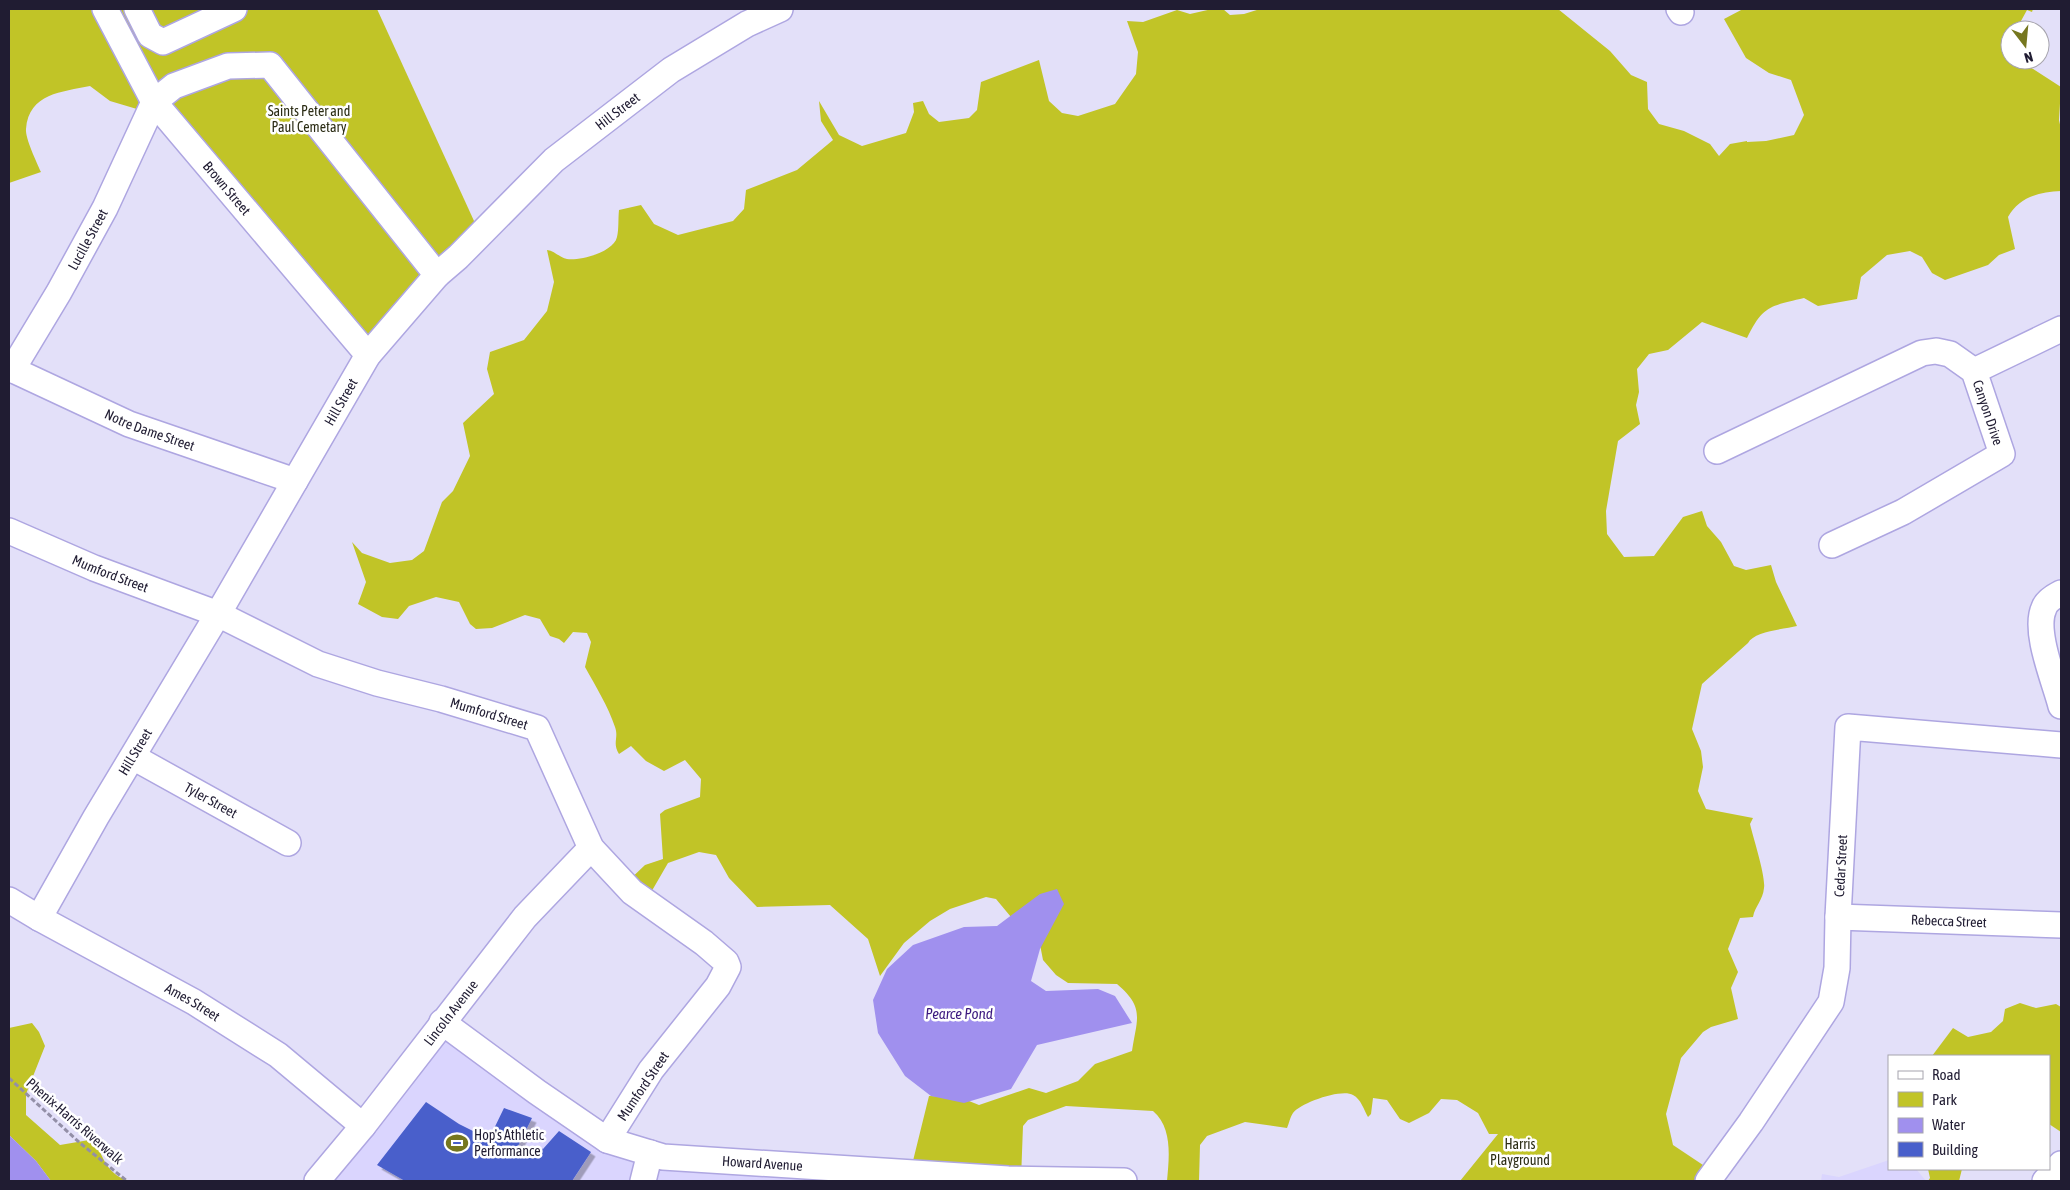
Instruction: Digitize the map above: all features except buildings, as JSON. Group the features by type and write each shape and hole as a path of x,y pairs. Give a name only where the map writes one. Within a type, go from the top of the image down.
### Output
{"street":[{"name":"Brown Street","path":"105,9 154,102 368,354"},
{"path":"137,9 150,35 163,42 234,9"},
{"name":"Hill Street","path":"39,918 96,817 218,614 368,354 437,275 458,257 554,160 670,70 744,16 780,9"},
{"path":"154,102 174,86 228,66 270,65 437,275"},
{"name":"Lucille Street","path":"10,369 59,292 105,208 154,102"},
{"path":"1974,371 2061,329"},
{"name":"Canyon Drive","path":"1717,451 1922,353 1936,351 1950,354 1974,371 2002,454 1903,512 1832,545"},
{"name":"Notre Dame Street","path":"10,369 129,424 295,480"},
{"name":"Mumford Street","path":"9,532 94,568 218,614 318,664 377,683 537,728 591,848 632,892 704,943 726,962 728,967 718,986 651,1070 607,1140"},
{"path":"2061,593 2044,606 2040,621 2043,640 2061,706"},
{"name":"Cedar Street","path":"1708,1181 1751,1122 1831,1002 1837,968 1848,726 2061,745"},
{"name":"Tyler Street","path":"133,757 288,843"},
{"name":"Lincoln Avenue","path":"317,1181 363,1126 525,917 591,848"},
{"name":"Ames Street","path":"9,900 194,1002 278,1055 363,1126"},
{"name":"Rebecca Street","path":"1838,917 2061,925"},
{"name":"Howard Avenue","path":"442,1022 537,1092 607,1140 663,1157 822,1174 1124,1181"},
{"path":"643,1181 650,1153"},
{"path":"2045,1181 2061,1164"}],"path":[{"name":"Phenix-Harris Riverwalk","path":"9,1078 80,1143 127,1181"}],"shaded area":[{"path":"439,1029 610,1143 954,1181 318,1181"},
{"path":"1888,1160 1888,1170 1917,1170 1926,1181 1821,1181 1822,1174 1839,1177"}],"green space":[{"path":"9,9 104,9 147,112 110,101 90,86 49,96 33,108 28,117 26,129 29,144 41,172 9,183"},
{"name":"Saints Peter and Paul Cemetary","path":"105,9 377,9 480,234 368,355 154,102"},
{"name":"Harris Playground","path":"1212,9 1223,9 1230,15 1244,14 1260,9 1558,9 1610,51 1631,75 1647,82 1648,109 1659,124 1684,131 1710,144 1719,156 1730,144 1747,141 1766,141 1794,135 1804,115 1791,80 1769,73 1746,58 1724,19 1743,9 2033,9 2032,12 2027,10 2022,20 2000,20 2000,70 2035,70 2061,87 2059,120 2061,129 2061,191 2037,194 2024,200 2013,210 2008,217 2015,249 1999,255 1988,265 1945,280 1932,273 1922,257 1910,251 1887,255 1861,277 1857,299 1818,306 1804,298 1776,305 1763,313 1747,338 1702,322 1668,350 1649,354 1637,369 1639,392 1636,405 1640,424 1618,441 1606,511 1607,534 1624,557 1654,556 1683,517 1702,511 1707,526 1721,542 1734,566 1746,570 1771,565 1776,582 1797,626 1770,631 1751,639 1702,684 1692,729 1701,751 1703,767 1698,791 1706,809 1753,818 1750,824 1764,883 1762,896 1753,917 1740,918 1728,949 1738,972 1731,988 1738,1019 1711,1027 1703,1032 1681,1058 1666,1114 1673,1145 1712,1171 1707,1181 1460,1181 1498,1134 1489,1134 1478,1113 1457,1100 1441,1099 1429,1113 1409,1123 1400,1119 1387,1100 1373,1098 1371,1114 1368,1117 1358,1099 1348,1093 1331,1095 1312,1101 1297,1109 1291,1116 1287,1128 1245,1122 1207,1136 1200,1145 1199,1181 1167,1181 1169,1153 1167,1135 1164,1126 1153,1111 1066,1106 1028,1120 1023,1126 1021,1179 910,1173 929,1096 959,1097 979,1105 1029,1088 1046,1093 1078,1081 1095,1064 1132,1051 1137,1014 1132,1000 1126,992 1117,984 1068,983 1056,975 1043,960 1036,924 1011,917 996,899 986,897 950,909 930,921 904,943 880,976 868,939 830,905 757,907 729,878 716,855 699,852 668,863 646,901 623,886 645,865 663,859 660,814 665,810 700,797 701,779 685,760 664,771 646,761 631,746 619,754 616,747 616,731 612,719 585,667 591,642 587,633 573,632 564,643 550,636 540,619 525,615 492,628 476,629 470,624 459,602 436,597 409,606 398,619 382,617 358,604 366,582 352,542 362,553 390,563 412,560 424,551 442,502 453,491 470,456 463,423 494,394 487,369 490,352 524,340 547,311 554,282 547,250 564,258 573,259 588,257 603,251 615,242 617,237 619,210 641,205 654,224 678,235 733,221 744,209 746,190 797,170 833,140 821,121 819,101 839,135 862,146 906,133 914,112 913,103 923,101 929,114 939,122 969,118 977,110 981,82 1039,60 1049,101 1062,113 1078,116 1115,104 1136,74 1138,52 1127,21 1143,22 1177,10 1190,14"},
{"path":"2020,1003 2036,1008 2056,1004 2061,1007 2061,1132 2050,1125 2050,1055 1933,1055 1953,1028 1968,1037 1991,1032 2003,1021 2005,1009"},
{"path":"32,1023 39,1032 45,1046 26,1094 26,1115 60,1145 95,1139 107,1166 123,1179 131,1181 51,1181 36,1161 9,1135 9,1028"},
{"path":"1928,1170 1962,1170 1959,1181 1928,1181 1930,1178"}],"water":[{"name":"Pearce Pond","path":"1057,889 1064,904 1040,949 1031,981 1046,991 1098,989 1115,996 1132,1023 1037,1045 1011,1089 964,1103 931,1096 905,1076 878,1033 873,1000 887,969 913,945 964,927 997,926 1040,894"},
{"path":"9,1135 36,1161 51,1181 9,1181"}],"place":[{"name":"Hop's Athletic Performance","path":"457,1143"}]}
